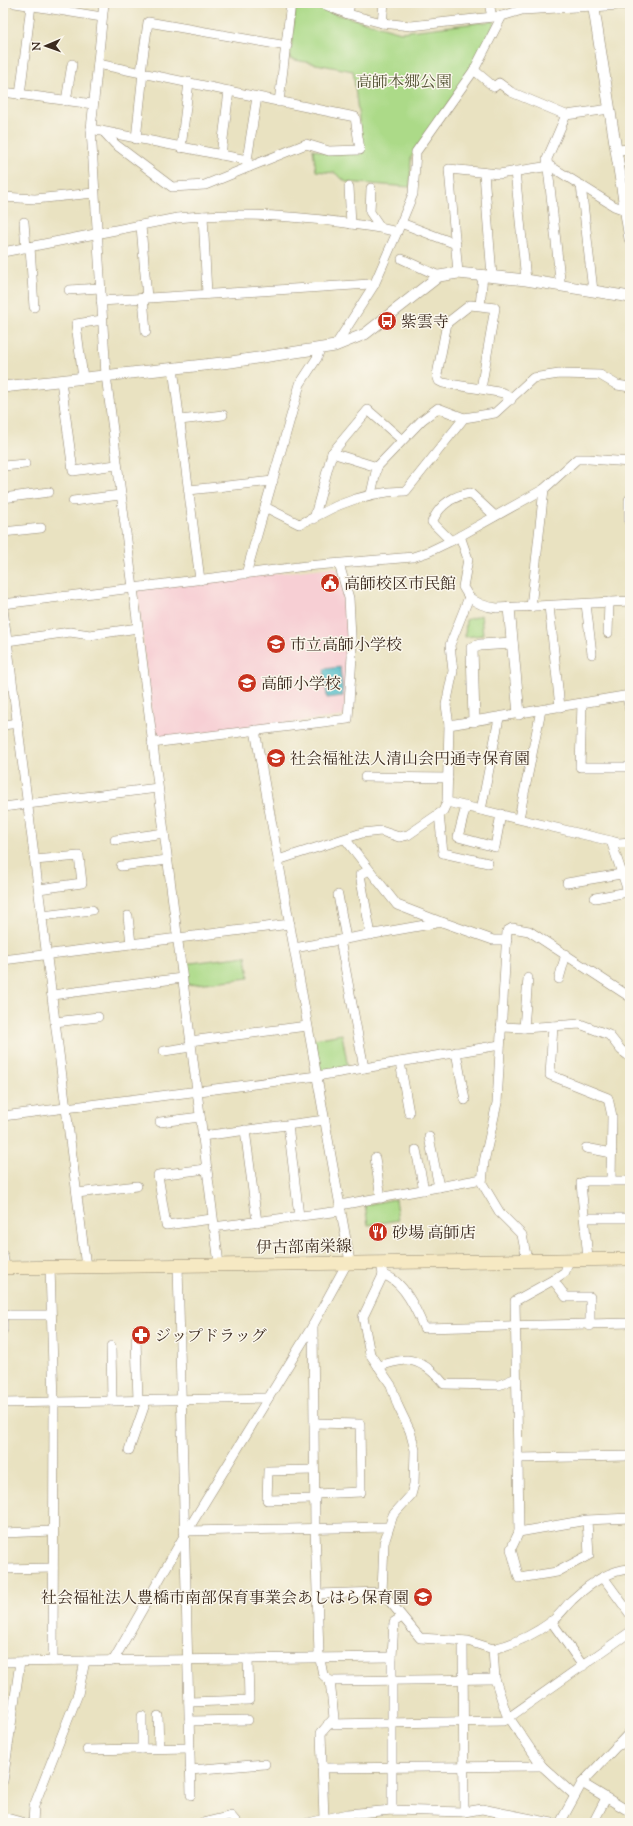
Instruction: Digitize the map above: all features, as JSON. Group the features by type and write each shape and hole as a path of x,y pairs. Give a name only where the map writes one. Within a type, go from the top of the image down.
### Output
{"main road":[{"name":"伊古部南栄線","path":"4,1268 630,1259"}],"street":[{"path":"14,3 52,6 102,17"},
{"path":"104,3 91,129 106,375 116,465 219,1264"},
{"path":"279,102 287,46 291,3"},
{"path":"321,3 348,14 382,22 411,26 502,16 522,10 593,4 630,3"},
{"path":"348,14 350,3"},
{"path":"382,22 384,3"},
{"path":"489,3 492,17"},
{"path":"593,4 630,239"},
{"path":"20,95 31,5"},
{"path":"335,346 374,285 401,223 413,194 416,152 474,70 502,16"},
{"path":"136,139 148,22 287,46"},
{"path":"66,101 72,64"},
{"path":"98,64 355,117 360,150 329,151 306,144 248,164 205,185 172,187 115,144 104,132"},
{"path":"474,70 494,87 499,83 511,92 566,114 610,109"},
{"path":"181,148 189,82"},
{"path":"221,155 229,91"},
{"path":"3,92 93,104"},
{"path":"248,164 257,97"},
{"path":"559,286 560,279 547,159 566,114"},
{"path":"91,129 221,155 248,164"},
{"path":"617,150 630,149"},
{"path":"458,273 449,169 499,174 550,166 614,206 625,210"},
{"path":"515,171 526,280"},
{"path":"480,306 488,276 484,173"},
{"path":"581,186 593,291"},
{"path":"349,187 351,224"},
{"path":"371,188 370,212 381,228"},
{"path":"3,197 36,199 94,193"},
{"path":"3,252 203,216 260,214 308,217 381,228 397,232"},
{"path":"203,216 207,294"},
{"path":"24,222 34,307"},
{"path":"401,223 456,244"},
{"path":"141,226 146,332"},
{"path":"402,259 440,276"},
{"path":"3,387 320,350 335,346 365,334 440,276 458,273 526,280 630,297"},
{"path":"101,301 370,284 374,285"},
{"path":"69,290 100,288"},
{"path":"481,389 495,308 470,305 447,323 437,375 439,381 443,384 504,393 511,400"},
{"path":"83,378 76,324 102,320"},
{"path":"246,574 300,384 317,358 320,350"},
{"path":"173,368 200,580"},
{"path":"371,494 377,467 402,440 438,408 464,418 495,413 511,400 533,378 559,374 600,375 617,385 630,387"},
{"path":"61,381 73,471 116,465"},
{"path":"314,518 332,453 368,410 402,440"},
{"path":"180,420 223,415"},
{"path":"265,507 299,524 338,506 371,494 386,491 406,491 464,418"},
{"path":"332,453 377,467"},
{"path":"3,604 306,566 413,557 428,552 451,541 544,489 577,460 588,458 630,462"},
{"path":"3,466 25,464"},
{"path":"189,490 273,480"},
{"path":"531,607 544,489"},
{"path":"3,498 49,492"},
{"path":"451,541 432,522 436,512 443,504 464,494 470,493 495,516"},
{"path":"73,501 120,495"},
{"path":"630,500 630,520"},
{"path":"3,532 41,528"},
{"path":"460,536 468,559 464,587 469,597 475,602 487,607 509,608 630,601"},
{"path":"152,743 348,719 352,656 349,598 339,564"},
{"path":"278,860 346,840 362,833 381,831 399,837 408,835 443,811 447,802 448,778 449,725 446,705 453,671 450,645 469,597"},
{"path":"608,633 609,602"},
{"path":"586,604 592,654"},
{"path":"549,606 560,707"},
{"path":"509,608 519,714"},
{"path":"3,609 86,1267"},
{"path":"7,640 70,632 90,635 138,628"},
{"path":"474,721 472,648 480,645 512,643"},
{"path":"449,725 629,696 630,711"},
{"path":"582,703 580,767 630,767"},
{"path":"519,818 541,710"},
{"path":"481,810 499,718"},
{"path":"3,725 18,723"},
{"path":"113,1661 185,1533 313,1325 349,1262 341,1208 255,730"},
{"path":"365,777 448,778"},
{"path":"3,807 158,788"},
{"path":"447,802 619,843 630,842"},
{"path":"466,806 458,837 495,847 501,814"},
{"path":"439,814 443,853 488,863"},
{"path":"116,840 164,833"},
{"path":"346,840 396,905 493,940 507,940"},
{"path":"594,898 629,894 611,841"},
{"path":"35,860 79,856 82,883 38,889"},
{"path":"121,866 167,860"},
{"path":"369,870 360,875 371,935"},
{"path":"567,883 622,874"},
{"path":"338,895 343,939 364,1068"},
{"path":"42,916 92,910"},
{"path":"128,916 131,944"},
{"path":"294,948 442,922"},
{"path":"3,960 290,924"},
{"path":"527,1260 522,1235 500,1213 486,1192 482,1179 484,1162 497,1104 507,931 512,928 529,931 630,997"},
{"path":"559,979 566,954"},
{"path":"52,995 182,978"},
{"path":"524,1028 528,978"},
{"path":"55,1022 98,1017"},
{"path":"501,1027 524,1028 580,1024 596,1028 609,1035 621,1050 630,1057"},
{"path":"164,1051 191,1044 308,1026"},
{"path":"552,1026 550,1074 608,1098 612,1116 611,1181"},
{"path":"3,1116 317,1076 500,1045"},
{"path":"456,1052 465,1100"},
{"path":"400,1062 409,1113"},
{"path":"160,1122 200,1117"},
{"path":"202,1136 325,1120"},
{"path":"288,1125 299,1216"},
{"path":"246,1130 257,1222"},
{"path":"429,1136 439,1187"},
{"path":"586,1148 612,1154"},
{"path":"416,1150 424,1190"},
{"path":"375,1158 381,1198"},
{"path":"206,1170 158,1176 166,1225 257,1222 299,1216 381,1198 482,1179"},
{"path":"588,1259 581,1183 587,1181 630,1181"},
{"path":"77,1193 137,1186"},
{"path":"585,1218 630,1218"},
{"path":"3,1255 4,1268"},
{"path":"569,1260 565,1272 554,1280 515,1300 519,1532 511,1549 519,1578 557,1572 589,1555 587,1520"},
{"path":"380,1262 383,1275 363,1317 370,1354 391,1385 398,1406 410,1431 414,1450 414,1484 411,1495 393,1515 384,1542 382,1592 402,1617 420,1638 463,1641 493,1649 521,1640 552,1621 574,1598 603,1577 618,1569 630,1569"},
{"path":"178,1265 183,1400 191,1795"},
{"path":"50,1267 54,1402 52,1531 53,1661"},
{"path":"383,1275 394,1280 402,1289 417,1310 424,1328 590,1326 630,1324"},
{"path":"554,1280 566,1296 590,1297 590,1326"},
{"path":"3,1314 51,1315"},
{"path":"3,1322 3,1330"},
{"path":"313,1325 315,1528 320,1658 323,1676 330,1681 495,1679"},
{"path":"129,1450 142,1401 136,1339"},
{"path":"111,1346 112,1401"},
{"path":"378,1366 407,1360 423,1365 435,1373 444,1384 499,1385 516,1378"},
{"path":"3,1403 268,1398"},
{"path":"314,1423 360,1424 361,1492 268,1500 268,1471 314,1470"},
{"path":"518,1458 630,1456"},
{"path":"519,1532 587,1520 630,1518"},
{"path":"185,1533 388,1527"},
{"path":"3,1533 52,1531"},
{"path":"3,1569 53,1568"},
{"path":"603,1577 630,1614"},
{"path":"317,1594 382,1592"},
{"path":"392,1810 392,1657 394,1622 402,1617"},
{"path":"552,1621 582,1666"},
{"path":"328,1724 504,1721 509,1719 630,1632"},
{"path":"463,1641 464,1812"},
{"path":"493,1649 495,1679 499,1696 509,1719 542,1766 574,1795"},
{"path":"3,1662 188,1661 392,1657"},
{"path":"189,1702 249,1700 248,1659"},
{"path":"33,1823 34,1806 78,1694 85,1661"},
{"path":"3,1781 20,1662"},
{"path":"324,1819 321,1733 334,1718 330,1681"},
{"path":"142,1716 142,1749"},
{"path":"158,1716 159,1748"},
{"path":"189,1721 248,1720"},
{"path":"560,1823 574,1795 582,1783 615,1746 630,1732"},
{"path":"615,1746 630,1742"},
{"path":"88,1750 190,1748"},
{"path":"190,1770 265,1764"},
{"path":"322,1768 542,1766"},
{"path":"582,1783 630,1812"},
{"path":"593,1823 606,1798"},
{"path":"308,1823 347,1814 392,1810 464,1812 482,1809 552,1823"},
{"path":"202,1823 231,1816 237,1823"},
{"path":"3,1817 24,1823"}],"shaded area":[{"name":"高師小学校","path":"334,567 338,570 347,596 349,650 345,716 158,739 154,737 137,589"}],"green space":[{"name":"高師本郷公園","path":"296,3 312,3 332,13 401,32 494,21 495,23 473,68 411,157 410,187 346,182 335,173 316,171 313,149 328,154 363,153 353,71 290,59"},
{"path":"481,615 483,635 465,637 466,620"},
{"path":"246,956 249,978 187,985 183,964"},
{"path":"342,1034 348,1068 321,1073 314,1039"},
{"path":"395,1199 398,1220 368,1225 365,1205"}],"water":[{"path":"340,667 343,696 327,698 324,669"}],"place":[{"name":"紫雲寺","path":"387,321"},
{"name":"高師校区市民館","path":"330,583"},
{"name":"市立高師小学校","path":"276,644"},
{"name":"高師小学校","path":"247,683"},
{"name":"社会福祉法人清山会円通寺保育園","path":"276,758"},
{"name":"砂場 高師店","path":"378,1232"},
{"name":"ジップドラッグ","path":"141,1335"},
{"name":"社会福祉法人豊橋市南部保育事業会あしはら保育園","path":"423,1597"}]}
